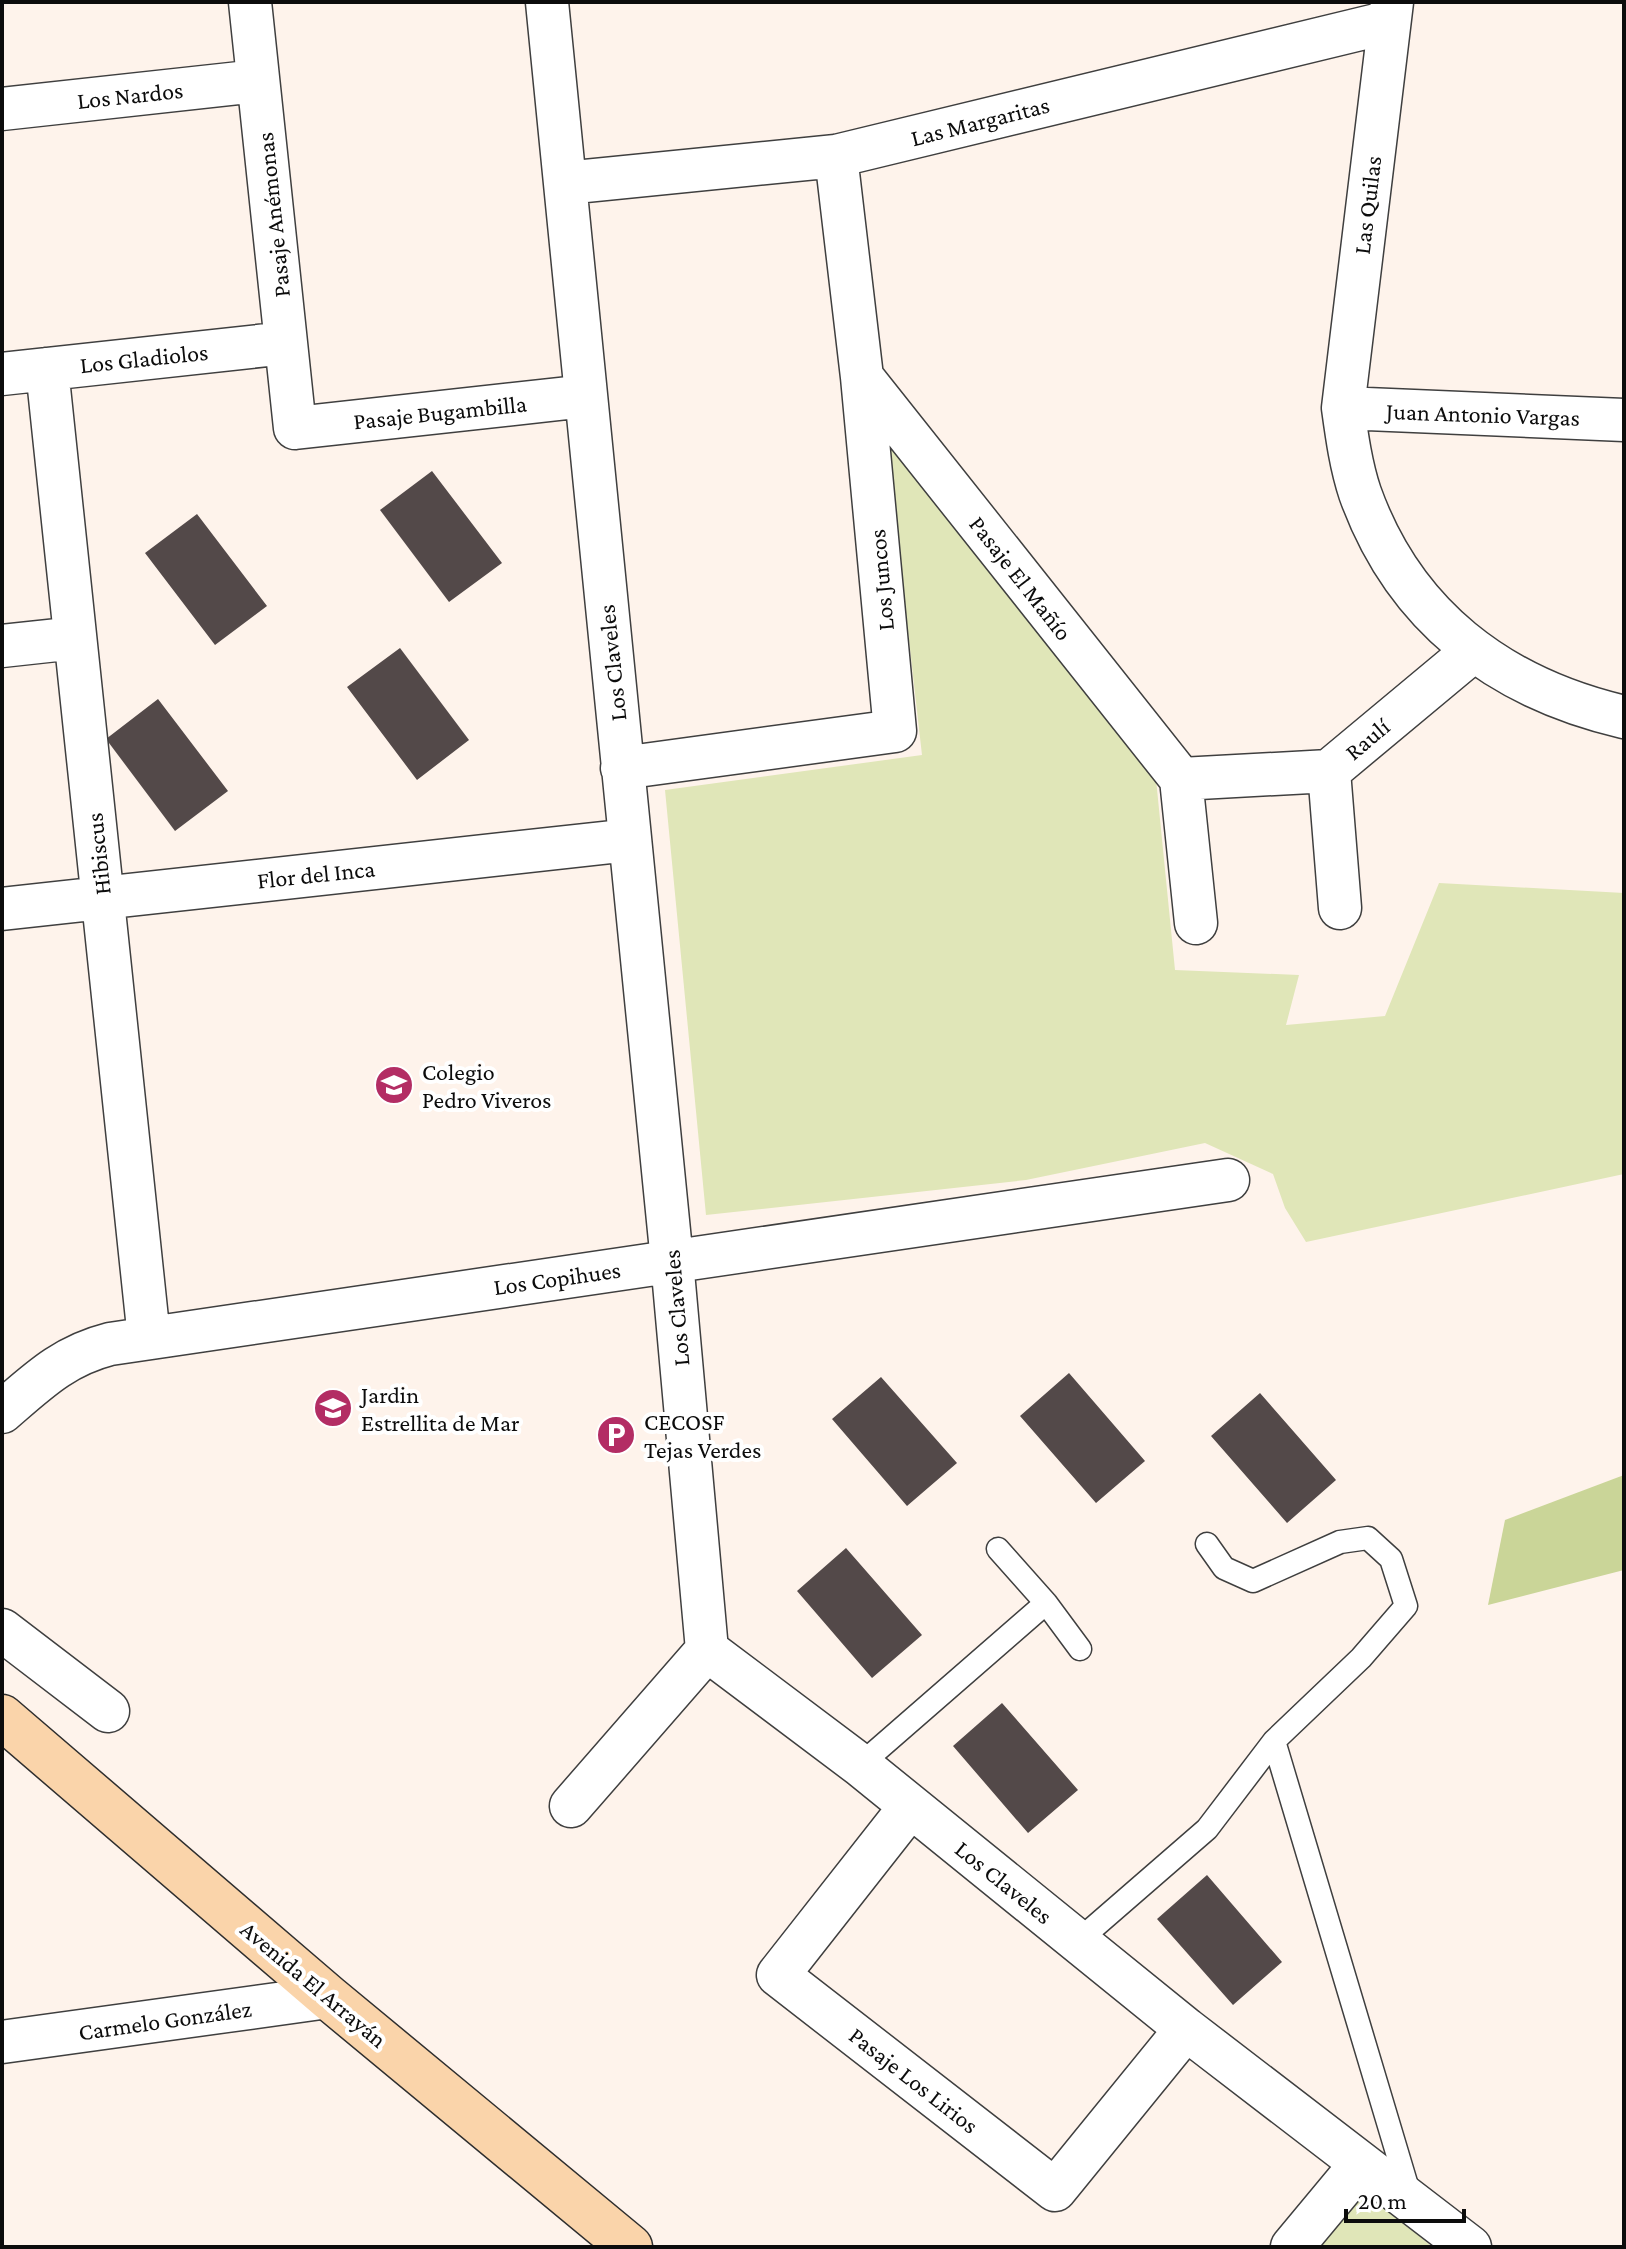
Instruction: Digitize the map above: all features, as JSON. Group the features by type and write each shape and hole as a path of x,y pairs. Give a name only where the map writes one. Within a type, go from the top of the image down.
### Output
{"street":[{"name":"Pasaje Anémonas","path":"250,2 295,428"},
{"name":"Los Claveles","path":"547,2 672,1261 707,1650 860,1765 1186,2029 1470,2247"},
{"name":"Las Margaritas","path":"565,183 836,156 1390,12"},
{"name":"Las Quilas","path":"1390,12 1343,408 1349,451 1360,492 1377,532 1398,568 1423,603 1473,651 1509,675 1547,694 1586,709 1624,717"},
{"name":"Los Nardos","path":"2,109 258,81"},
{"name":"Los Juncos","path":"622,768 895,731 862,377 836,156"},
{"name":"Los Gladiolos","path":"2,374 286,343"},
{"name":"Hibiscus","path":"47,369 149,1338"},
{"name":"Pasaje El Mañío","path":"862,377 1181,779"},
{"name":"Pasaje Bugambilla","path":"295,428 586,396"},
{"name":"Juan Antonio Vargas","path":"1343,408 1624,420"},
{"path":"2,646 75,638"},
{"name":"Raulí","path":"1340,908 1329,771 1473,651"},
{"path":"1196,923 1181,779 1329,771"},
{"name":"Flor del Inca","path":"2,909 630,840"},
{"name":"Los Copihues","path":"2,1412 55,1367 74,1356 110,1344 1228,1180"},
{"path":"2,1630 108,1711"},
{"path":"571,1806 707,1650"},
{"name":"Avenida El Arrayán","path":"2,1717 328,1997 630,2247"},
{"name":"Pasaje Los Lirios","path":"910,1807 778,1975 1055,2190 1186,2029"},
{"name":"Carmelo González","path":"2,2042 328,1997"},
{"path":"1292,2247 1361,2164"}],"lane":[{"path":"1078,1941 1207,1829 1274,1741 1361,1658 1406,1606 1391,1559 1368,1538 1340,1542 1253,1581 1224,1568 1207,1544"},
{"path":"998,1549 1046,1603 1080,1649"},
{"path":"860,1765 1046,1603"},
{"path":"1274,1741 1412,2203"}],"green space":[{"path":"885,428 1156,779 1175,970 1299,975 1286,1025 1385,1016 1439,883 1624,893 1624,1174 1306,1242 1285,1208 1273,1174 1205,1143 1026,1180 706,1215 665,790 922,755"},
{"path":"1624,1475 1624,1570 1488,1605 1505,1520"},
{"path":"1363,2187 1432,2247 1313,2247"}],"building":[{"path":"432,471 502,563 449,602 380,510"},
{"path":"197,514 267,606 215,645 145,553"},
{"path":"400,648 469,740 417,780 347,687"},
{"path":"158,699 228,791 175,831 106,739"},
{"path":"1069,1373 1145,1461 1096,1503 1020,1416"},
{"path":"881,1377 957,1463 907,1506 832,1419"},
{"path":"1260,1393 1336,1480 1287,1523 1211,1436"},
{"path":"846,1548 922,1635 872,1678 797,1591"},
{"path":"1002,1703 1078,1790 1028,1833 953,1746"},
{"path":"1207,1875 1282,1962 1233,2005 1157,1919"}],"place":[{"name":"Colegio Pedro Viveros","path":"394,1085"},
{"name":"Jardin Estrellita de Mar","path":"333,1408"},
{"name":"CECOSF Tejas Verdes","path":"616,1435"}]}
